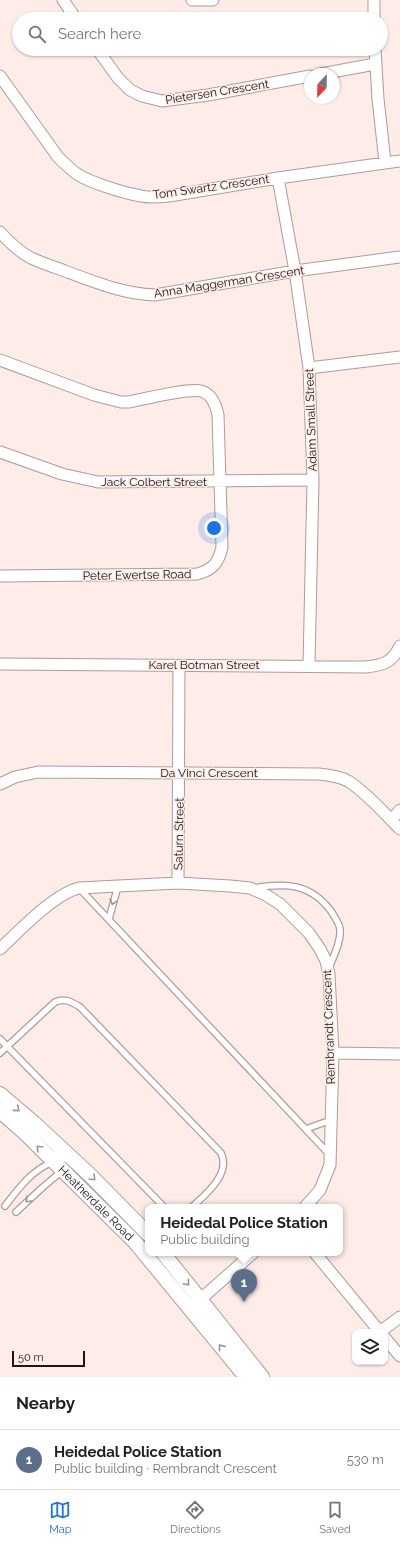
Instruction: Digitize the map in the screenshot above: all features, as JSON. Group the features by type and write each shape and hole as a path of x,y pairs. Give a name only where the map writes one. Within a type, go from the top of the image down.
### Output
{"street":[{"path":"63,0 71,12"},
{"path":"192,0 213,0"},
{"path":"374,0 374,12"},
{"name":"Pietersen Crescent","path":"102,56 118,78 130,90 142,96 162,101 180,100 304,77"},
{"path":"375,56 385,162"},
{"path":"340,70 375,64"},
{"name":"Tom Swartz Crescent","path":"0,76 58,158 78,175 128,193 155,197 400,161"},
{"name":"Adam Small Street","path":"278,178 295,271 309,368 313,480 309,665"},
{"name":"Anna Maggerman Crescent","path":"0,232 18,250 31,258 125,292 144,295 155,295 295,271 400,257"},
{"path":"309,368 400,357"},
{"name":"Peter Ewertse Road","path":"0,360 94,395 121,402 129,402 190,391 201,391 212,399 216,406 222,547 220,557 216,565 206,572 182,575 0,576"},
{"name":"Jack Colbert Street","path":"0,452 62,474 98,482 313,480"},
{"name":"Karel Botman Street","path":"0,664 179,666 309,665 366,667 381,665 388,661 396,654 400,646"},
{"name":"Saturn Street","path":"178,883 180,773 179,666"},
{"name":"Da Vinci Crescent","path":"0,784 15,777 38,772 318,774 333,776 347,781 360,790 400,829"},
{"path":"391,820 400,810"},
{"name":"Rembrandt Crescent","path":"0,949 55,899 71,890 79,888 178,883 230,886 250,888 266,895 280,904 309,934 320,949 326,961 328,970 333,1053 331,1155 330,1165 323,1184 320,1190 307,1204"},
{"path":"333,1053 400,1054"},
{"name":"Heatherdale Road","path":"0,1094 77,1163 145,1231"},
{"name":"Heatherdale Road","path":"2,1112 142,1240"},
{"name":"Heatherdale Road","path":"152,1256 169,1282 196,1304"},
{"path":"159,1256 167,1269 169,1282"},
{"name":"Heatherdale Road","path":"165,1256 196,1304 250,1375"},
{"path":"196,1304 250,1256"},
{"path":"317,1256 378,1329"},
{"path":"384,1329 400,1317"},
{"path":"388,1342 400,1356"}],"lane":[{"path":"109,919 118,886"},
{"path":"250,888 268,886 300,887 314,894 325,903 335,917 340,929 340,939 328,970"},
{"path":"79,888 331,1155"},
{"path":"0,1053 55,1002 62,999 70,1001 80,1007 221,1153 224,1159 220,1175 208,1192 195,1204"},
{"path":"0,1039 161,1204"},
{"path":"306,1129 331,1120"},
{"path":"16,1212 43,1187 59,1165 57,1151 34,1123"},
{"path":"5,1206 29,1178 46,1165 77,1163"}],"place":[{"name":"Heidedal Police Station","path":"244,1302"}]}
